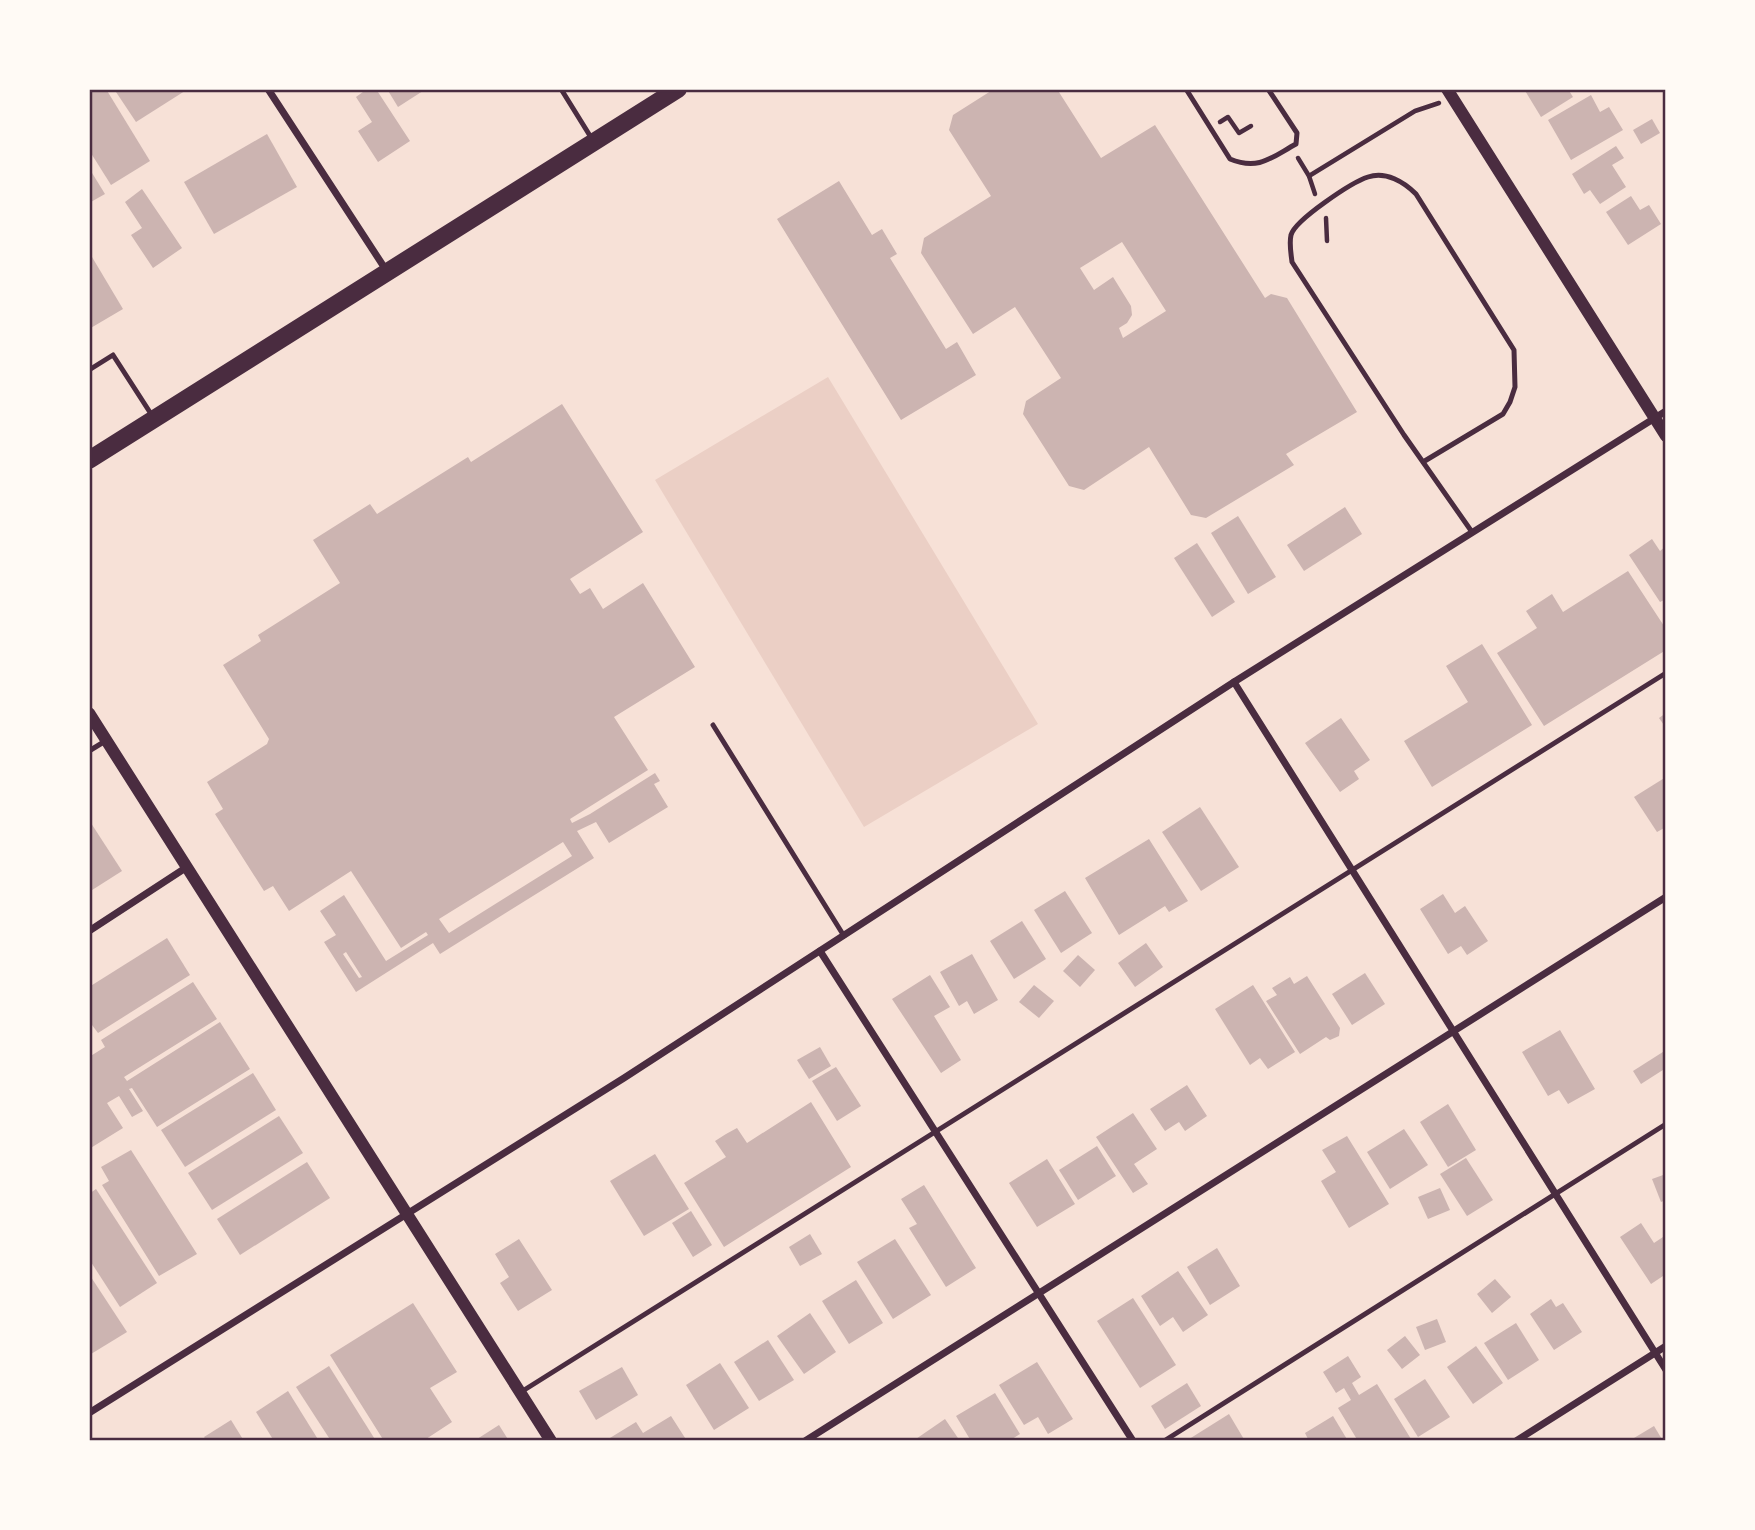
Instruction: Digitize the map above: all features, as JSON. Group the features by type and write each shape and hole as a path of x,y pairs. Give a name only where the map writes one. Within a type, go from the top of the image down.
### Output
{"main road":[{"path":"89,460 677,89"}],"street":[{"path":"268,89 387,273"},
{"path":"1450,94 1660,415 1666,436"},
{"path":"89,1413 407,1215 844,936 1234,682 1660,415"},
{"path":"1234,682 1666,1370"},
{"path":"89,713 551,1441"},
{"path":"89,931 187,867"},
{"path":"805,1441 1666,897"},
{"path":"820,951 1133,1441"},
{"path":"1516,1441 1666,1346"}],"lane":[{"path":"561,89 594,142"},
{"path":"1186,89 1230,159 1242,164 1261,164 1296,144 1297,134 1268,89"},
{"path":"1423,462 1503,414 1515,387 1514,350 1416,194 1401,180 1368,176 1301,218 1291,232 1292,262 1423,462 1472,532"},
{"path":"89,370 113,355 153,418"},
{"path":"521,1392 1666,673"},
{"path":"713,725 844,936"},
{"path":"89,751 107,740"},
{"path":"1164,1441 1666,1124"}],"path":[{"path":"1310,176 1415,111 1450,94"},
{"path":"1219,122 1228,117 1239,133 1251,126"}],"shaded area":[{"path":"828,377 1038,724 864,827 655,480"}],"building":[{"path":"89,89 106,89 150,161 111,185 89,150"},
{"path":"114,89 188,89 136,122"},
{"path":"367,89 376,89 410,141 378,162 358,131 372,122 356,97"},
{"path":"387,89 426,89 398,107"},
{"path":"994,89 1057,89 1101,158 1155,125 1265,298 1271,294 1287,298 1357,412 1286,454 1294,465 1206,518 1191,515 1149,447 1084,490 1069,486 1023,414 1026,401 1061,378 1015,307 973,334 921,253 924,238 991,196 949,130 953,115","holes":["1122,242 1166,311 1123,338 1119,328 1127,323 1132,315 1131,306 1113,277 1094,290 1080,268"]},
{"path":"1524,89 1568,89 1573,97 1541,117"},
{"path":"1591,95 1600,112 1609,107 1623,130 1571,160 1548,120"},
{"path":"1652,119 1660,133 1641,144 1633,130"},
{"path":"267,134 297,187 214,234 184,182"},
{"path":"1616,146 1624,158 1612,165 1626,187 1600,204 1590,190 1584,194 1572,174"},
{"path":"89,168 105,194 89,203"},
{"path":"839,181 872,235 882,229 897,254 890,258 946,349 957,342 976,375 901,420 777,219"},
{"path":"142,189 182,248 153,268 131,235 142,228 125,202"},
{"path":"1631,196 1640,210 1649,205 1661,224 1628,245 1606,212"},
{"path":"92,257 123,309 89,329 89,259"},
{"path":"562,404 643,532 570,579 580,594 590,588 603,609 643,583 695,667 614,717 648,770 570,819 572,823 590,814 655,773 660,781 654,784 668,807 609,843 596,822 577,831 594,858 440,954 433,943 356,992 324,942 336,935 320,911 344,895 386,961 428,935 426,932 401,948 351,871 289,911 273,886 264,891 215,814 223,809 207,782 267,744 269,739 223,665 261,641 258,635 340,583 313,540 370,504 377,514 468,457 471,462","holes":["563,842 572,856 449,933 439,919","346,952 362,977 359,978 343,954"]},
{"path":"1345,507 1362,534 1304,571 1287,545"},
{"path":"1238,516 1276,577 1248,594 1211,533"},
{"path":"1652,539 1660,551 1666,546 1666,599 1660,602 1629,555"},
{"path":"1197,543 1235,602 1212,617 1174,558"},
{"path":"1628,571 1666,629 1666,650 1544,726 1497,653 1537,628 1526,611 1552,594 1563,612"},
{"path":"1482,644 1532,725 1432,787 1404,741 1468,702 1446,666"},
{"path":"1666,713 1666,728 1659,718"},
{"path":"1341,718 1370,760 1354,771 1359,779 1340,792 1305,743"},
{"path":"1666,777 1666,827 1657,832 1634,797"},
{"path":"1200,807 1239,867 1201,891 1162,832"},
{"path":"89,820 122,871 89,892"},
{"path":"1149,839 1188,901 1169,912 1165,906 1119,935 1085,878"},
{"path":"1065,891 1092,933 1061,953 1034,910"},
{"path":"1443,894 1455,913 1465,906 1488,941 1467,955 1461,946 1448,954 1420,909"},
{"path":"1022,921 1046,959 1014,979 990,941"},
{"path":"167,938 190,975 98,1033 89,1021 89,987"},
{"path":"1146,943 1163,967 1135,987 1118,963"},
{"path":"972,954 998,1000 974,1014 967,1001 959,1006 940,972"},
{"path":"1078,955 1095,970 1080,987 1063,971"},
{"path":"1365,973 1385,1004 1352,1025 1332,994"},
{"path":"930,975 950,1007 934,1016 961,1060 941,1073 892,999"},
{"path":"1307,976 1340,1028 1339,1036 1330,1040 1326,1037 1300,1054 1266,1001 1277,995 1272,988 1290,977 1294,984"},
{"path":"193,982 217,1019 124,1077 127,1081 220,1022 250,1069 157,1127 132,1088 129,1089 143,1111 132,1117 119,1096 107,1103 123,1128 89,1149 89,1057 105,1047 101,1040"},
{"path":"1034,985 1054,1001 1039,1018 1019,1002"},
{"path":"1253,985 1295,1052 1268,1069 1260,1058 1250,1065 1215,1009"},
{"path":"1560,1030 1595,1089 1568,1104 1559,1090 1548,1096 1522,1052"},
{"path":"820,1047 831,1066 809,1079 797,1060"},
{"path":"1666,1050 1666,1068 1641,1084 1633,1071"},
{"path":"836,1067 861,1106 837,1121 812,1081"},
{"path":"253,1073 276,1110 185,1167 161,1130"},
{"path":"1187,1085 1207,1116 1185,1131 1179,1122 1165,1131 1150,1109"},
{"path":"811,1102 851,1167 724,1247 684,1183 726,1157 715,1141 737,1128 747,1143"},
{"path":"1448,1104 1476,1150 1448,1167 1420,1122"},
{"path":"1133,1113 1157,1149 1134,1164 1148,1184 1133,1193 1096,1137"},
{"path":"279,1116 303,1153 212,1210 188,1173"},
{"path":"1404,1129 1428,1165 1390,1189 1367,1152"},
{"path":"1347,1136 1389,1204 1349,1228 1321,1181 1336,1172 1322,1150"},
{"path":"1097,1146 1116,1176 1078,1200 1059,1170"},
{"path":"131,1150 197,1254 159,1276 102,1185 109,1181 101,1167"},
{"path":"655,1154 689,1209 644,1236 610,1181"},
{"path":"1466,1158 1493,1200 1467,1216 1440,1174"},
{"path":"1047,1159 1075,1204 1037,1227 1009,1183"},
{"path":"307,1162 330,1198 240,1255 217,1219"},
{"path":"1666,1174 1666,1200 1661,1202 1652,1179"},
{"path":"924,1185 976,1268 946,1287 909,1228 917,1224 901,1199"},
{"path":"1440,1188 1450,1210 1428,1219 1418,1197"},
{"path":"96,1189 157,1283 120,1307 89,1259 89,1194"},
{"path":"691,1211 712,1245 693,1257 672,1223"},
{"path":"1641,1223 1654,1243 1666,1235 1666,1274 1651,1284 1620,1237"},
{"path":"810,1234 822,1254 800,1266 789,1247"},
{"path":"519,1239 552,1290 518,1311 500,1283 509,1277 495,1254"},
{"path":"895,1239 931,1295 893,1319 857,1262"},
{"path":"1217,1248 1240,1286 1210,1305 1187,1267"},
{"path":"1178,1271 1208,1315 1183,1332 1173,1317 1160,1326 1141,1296"},
{"path":"89,1274 127,1332 91,1354 89,1351"},
{"path":"1495,1279 1511,1297 1492,1313 1477,1294"},
{"path":"856,1280 883,1323 849,1344 822,1301"},
{"path":"1133,1298 1176,1365 1140,1388 1097,1321"},
{"path":"1551,1299 1556,1307 1563,1303 1582,1332 1554,1350 1530,1314"},
{"path":"413,1303 457,1372 430,1388 452,1422 423,1441 384,1441 330,1355"},
{"path":"810,1313 836,1352 804,1374 777,1336"},
{"path":"1437,1319 1446,1342 1425,1350 1416,1327"},
{"path":"1516,1323 1539,1360 1508,1380 1484,1343"},
{"path":"1405,1336 1420,1355 1402,1369 1387,1350"},
{"path":"768,1340 794,1380 759,1401 734,1362"},
{"path":"1476,1346 1503,1383 1473,1404 1447,1367"},
{"path":"1348,1356 1361,1377 1352,1383 1359,1395 1377,1384 1411,1439 1358,1441 1338,1408 1351,1400 1344,1388 1336,1393 1323,1372"},
{"path":"1037,1362 1073,1419 1048,1434 1038,1417 1024,1425 999,1385"},
{"path":"720,1363 749,1408 714,1430 686,1385"},
{"path":"329,1366 376,1441 331,1441 296,1387"},
{"path":"622,1367 638,1395 596,1420 579,1391"},
{"path":"1425,1379 1450,1417 1418,1437 1394,1399"},
{"path":"1187,1383 1201,1406 1165,1429 1151,1406"},
{"path":"288,1391 319,1441 274,1441 256,1412"},
{"path":"995,1393 1020,1434 1009,1441 971,1441 956,1416"},
{"path":"1229,1414 1245,1441 1186,1441"},
{"path":"671,1416 687,1441 605,1441 636,1422 643,1433"},
{"path":"1333,1416 1348,1441 1309,1441 1305,1433"},
{"path":"945,1419 960,1441 913,1441"},
{"path":"231,1420 244,1441 207,1441 204,1437"},
{"path":"499,1425 509,1441 474,1441"},
{"path":"1654,1426 1663,1441 1629,1441"}]}
